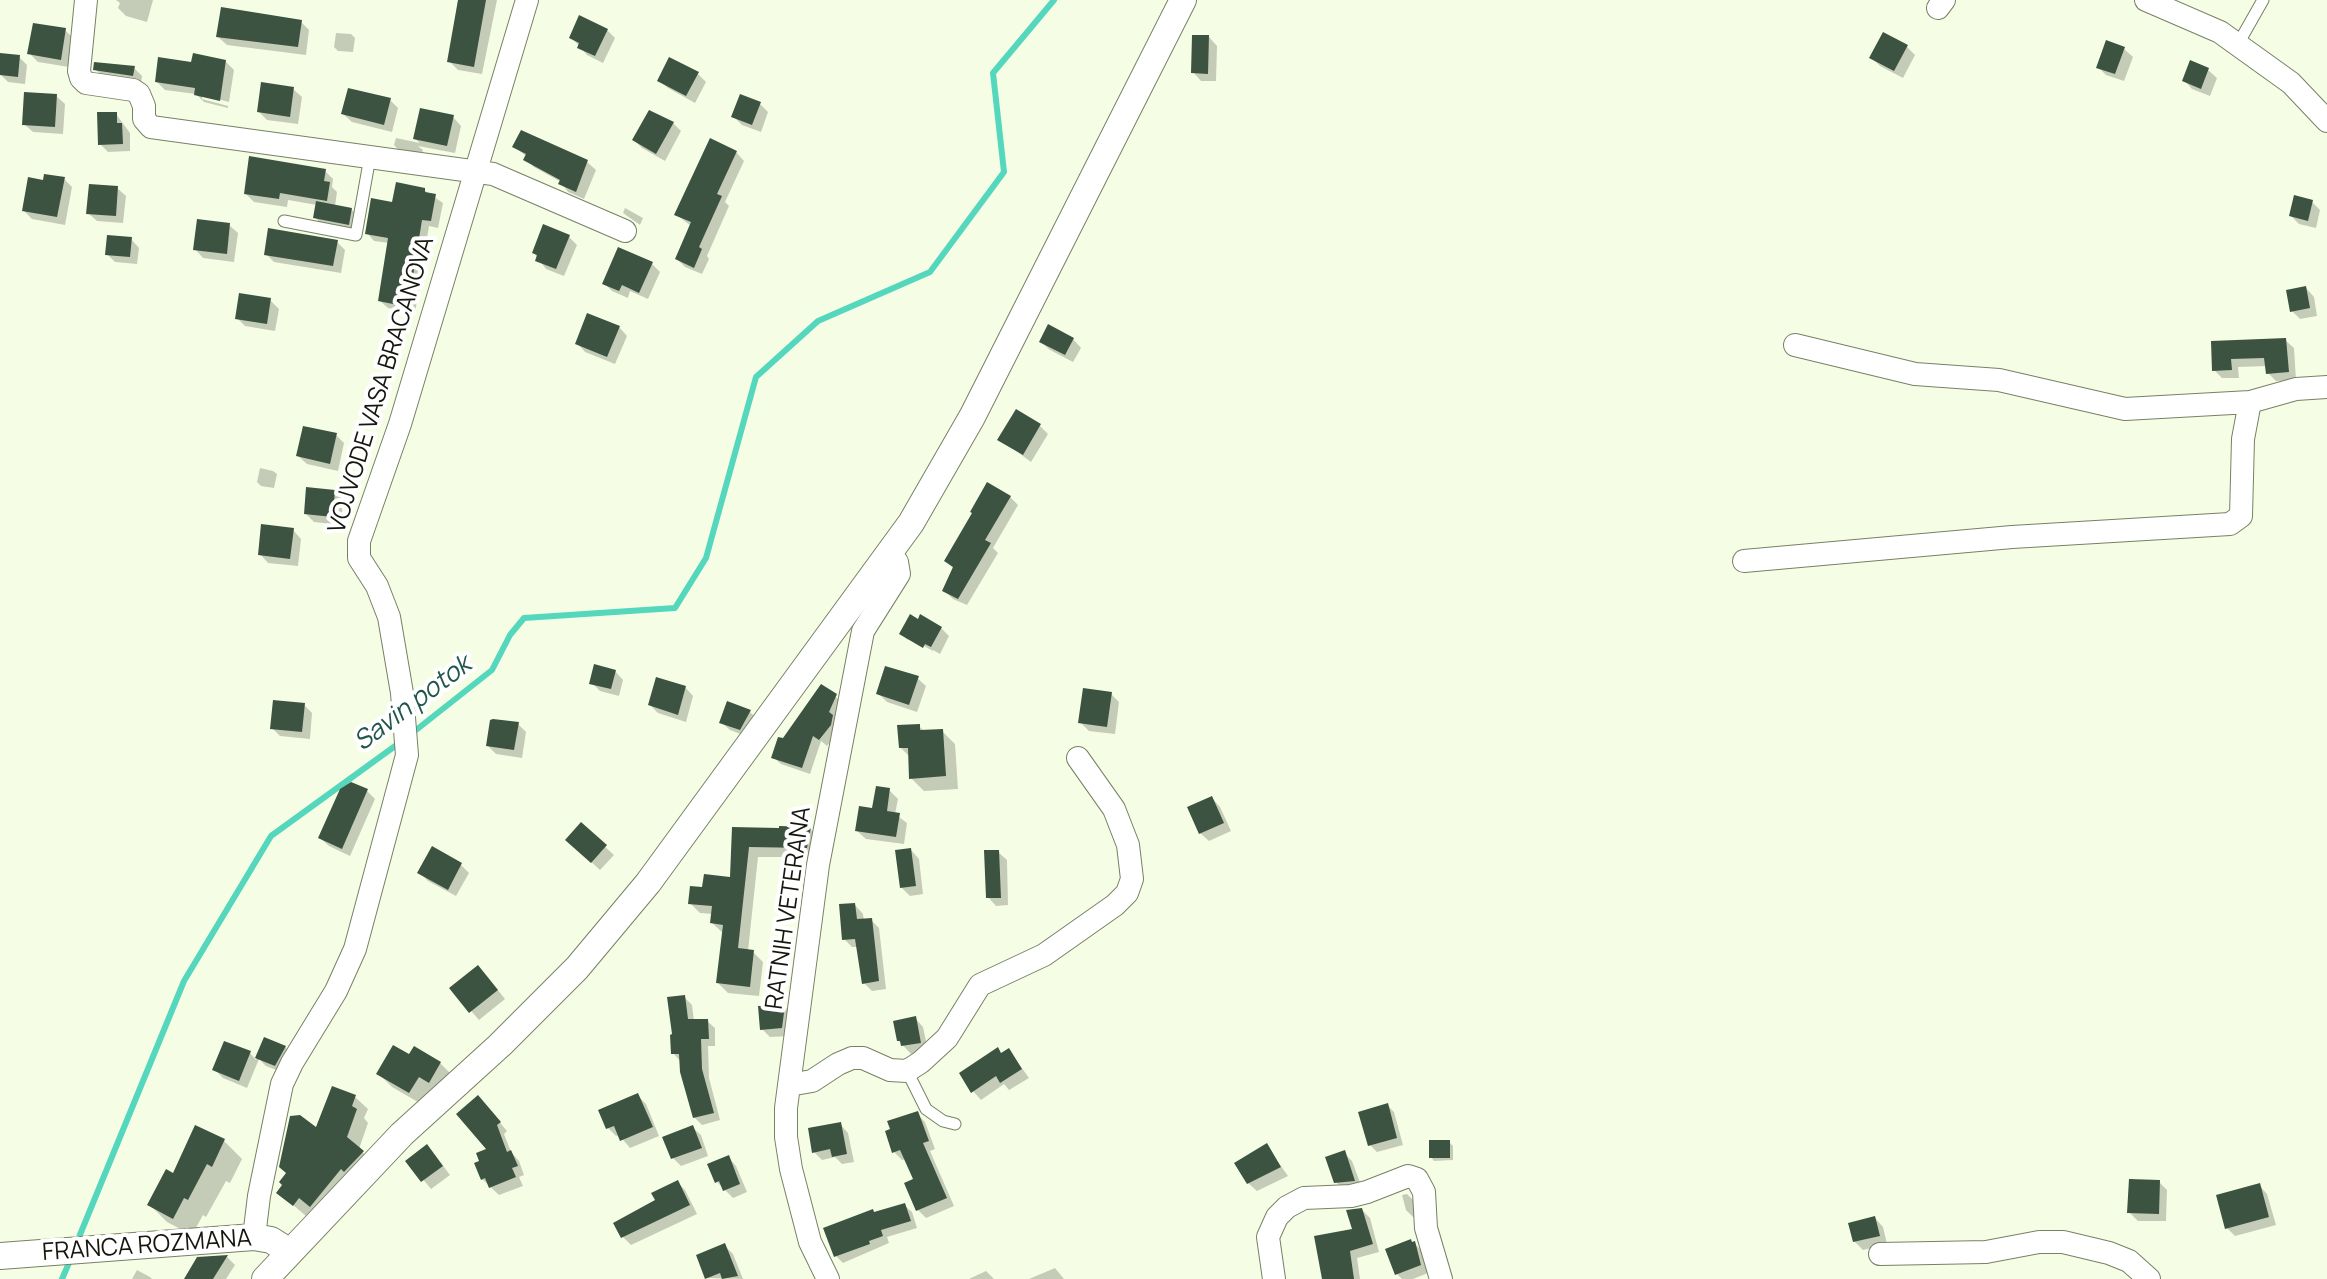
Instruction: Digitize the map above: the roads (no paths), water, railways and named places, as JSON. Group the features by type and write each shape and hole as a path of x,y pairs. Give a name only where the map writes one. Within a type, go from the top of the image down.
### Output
{"street":[{"path":"86,0 79,71 81,78 86,83 133,90 139,94 144,102 144,119 151,127 493,174 625,231"},
{"name":"VOJVODE VASA BRACANOVA","path":"254,1237 259,1196 282,1084 336,991 355,949 407,755 402,693 389,617 384,600 362,565 357,550 400,424 527,0"},
{"path":"265,1279 402,1134 500,1045 577,968 648,883 890,553 911,523 972,417 1183,0"},
{"path":"2146,0 2220,32 2238,44 2291,83 2327,121"},
{"path":"1795,345 1915,374 1999,380 2125,409 2250,402 2296,389 2327,387"},
{"path":"1744,561 2028,536 2230,524 2241,516 2243,439 2250,402"},
{"name":"RATNIH VETERANA","path":"828,1279 810,1242 791,1169 786,1137 789,1085 818,865 863,631 899,574 897,562 890,553"},
{"path":"789,1085 812,1081 852,1058 863,1058 890,1070 907,1071 947,1038 980,985 1044,955 1105,913 1127,893 1132,879 1128,845 1114,809 1078,758"},
{"path":"1274,1279 1268,1237 1277,1217 1287,1207 1311,1197 1351,1196 1367,1192 1408,1176 1417,1179 1424,1192 1426,1228 1441,1279"},
{"name":"FRANCA ROZMANA","path":"0,1256 254,1237 271,1240 290,1252"},
{"path":"1880,1254 1986,1252 2039,1242 2063,1242 2129,1261 2149,1279"}],"lane":[{"path":"2238,44 2263,0"},
{"path":"284,221 356,235 370,157"},
{"path":"907,1071 926,1109 943,1121 955,1124"}],"waterway":[{"name":"Savin potok","path":"411,734 492,670 510,635 524,618 675,608 706,558 756,377 818,321 930,272 1004,172 993,73 1054,0"},
{"name":"Savin potok","path":"77,1242 184,981 271,836 402,741"},
{"name":"Savin potok","path":"62,1279 72,1256"}]}
